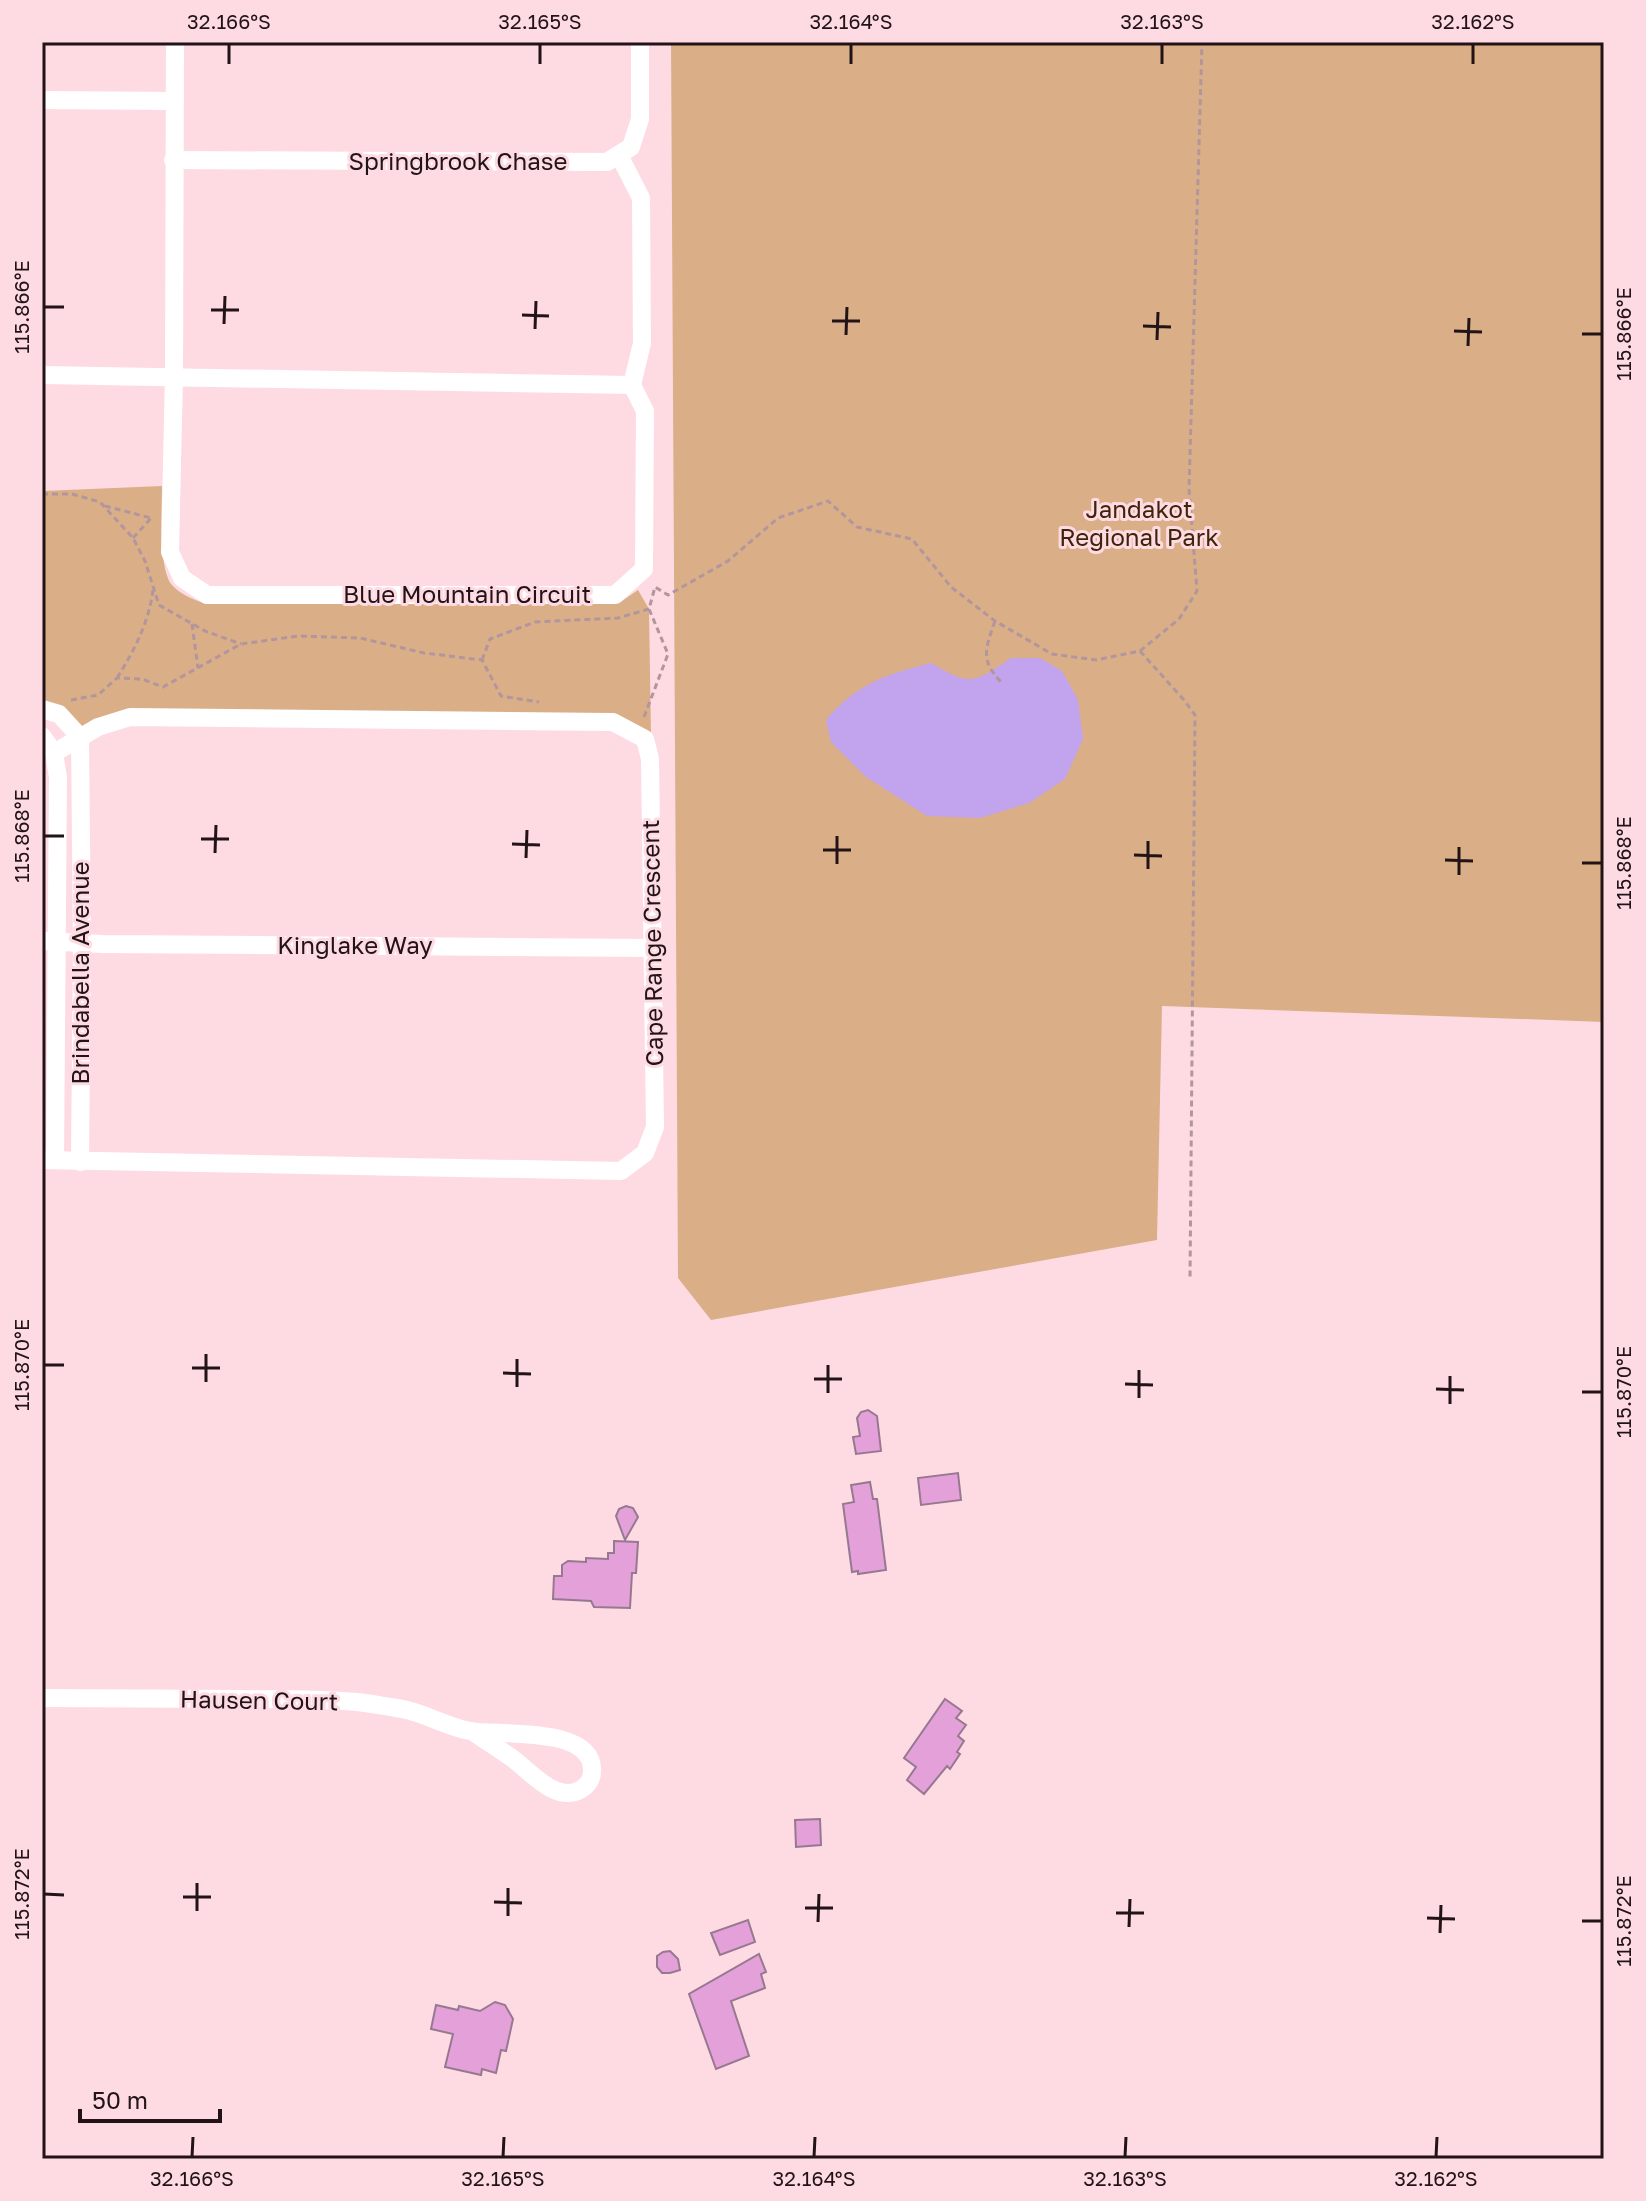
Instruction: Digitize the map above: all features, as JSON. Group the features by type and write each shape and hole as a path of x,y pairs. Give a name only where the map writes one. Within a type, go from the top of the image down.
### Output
{"street":[{"name":"Blue Mountain Circuit","path":"175,42 170,552 182,578 207,595 615,595 644,569 645,411 632,385"},
{"path":"42,375 632,385 642,343 641,198 619,155 631,147 640,119 640,42"},
{"path":"42,100 174,101"},
{"name":"Springbrook Chase","path":"173,160 607,162 619,155"},
{"path":"50,706 80,737"},
{"name":"Cape Range Crescent","path":"49,1160 621,1171 645,1153 655,1127 650,759 645,739 613,722 130,717 98,727 54,753"},
{"name":"Brindabella Avenue","path":"42,736 54,753 58,777 49,941 49,1160"},
{"name":"Brindabella Avenue","path":"80,737 80,1162"},
{"name":"Kinglake Way","path":"49,941 82,944 653,948"},
{"name":"Hausen Court","path":"42,1698 362,1703 407,1710 472,1731 531,1733 569,1743 587,1753 592,1762 591,1779 588,1785 576,1792 562,1792 546,1786 472,1731"}],"path":[{"path":"645,717 668,654 649,609 655,587 668,595 728,561 778,518 828,501 857,527 912,539 951,587 995,621 1052,654 1096,660 1140,651 1179,619 1197,591 1189,489 1202,42"},
{"path":"42,494 72,494 100,502 133,538 145,561 159,605 205,631 241,644"},
{"path":"105,506 151,518"},
{"path":"133,538 160,506"},
{"path":"50,706 98,695 117,678 150,612 153,589"},
{"path":"545,702 501,696 482,660 490,639 535,622 618,618 649,609"},
{"path":"995,621 986,658 988,669 1002,683"},
{"path":"192,624 198,668"},
{"path":"117,678 142,679 163,687 241,644 298,636 360,638 424,653 482,660"},
{"path":"1140,651 1195,715 1190,1279"}],"green space":[{"name":"Jandakot Regional Park","path":"671,42 1604,42 1604,1022 1162,1006 1157,1240 711,1320 678,1278"},
{"path":"162,486 162,538 168,577 179,591 205,603 619,603 638,590 649,609 651,736 615,717 128,713 81,731 42,704 42,491"}],"shaded area":[{"path":"1011,658 1040,658 1062,671 1078,700 1083,739 1065,779 1029,803 980,818 927,816 866,777 831,742 826,720 849,697 873,682 931,663 955,676 972,679"}],"building":[{"path":"868,1410 877,1416 881,1451 856,1454 853,1437 860,1436 857,1418 861,1412"},
{"path":"958,1473 961,1500 921,1505 918,1478"},
{"path":"870,1482 873,1499 877,1499 886,1570 858,1574 858,1571 852,1572 843,1504 854,1502 851,1485"},
{"path":"626,1506 633,1508 638,1517 625,1540 616,1516 619,1509"},
{"path":"614,1541 638,1542 630,1608 594,1607 591,1601 553,1599 554,1576 562,1576 562,1565 568,1561 586,1562 586,1558 608,1559 608,1553 614,1553"},
{"path":"945,1699 962,1711 956,1718 966,1725 958,1736 964,1741 950,1769 947,1766 924,1794 907,1780 916,1767 904,1758"},
{"path":"820,1819 821,1845 796,1847 795,1820"},
{"path":"748,1920 755,1942 720,1955 711,1933"},
{"path":"670,1951 678,1959 680,1970 662,1973 657,1967 657,1956"},
{"path":"759,1954 766,1972 761,1974 765,1988 731,2001 749,2056 716,2069 689,1994"},
{"path":"495,2002 505,2005 513,2019 506,2051 501,2050 496,2073 482,2069 481,2075 445,2067 453,2034 431,2029 436,2005 480,2011"}]}
